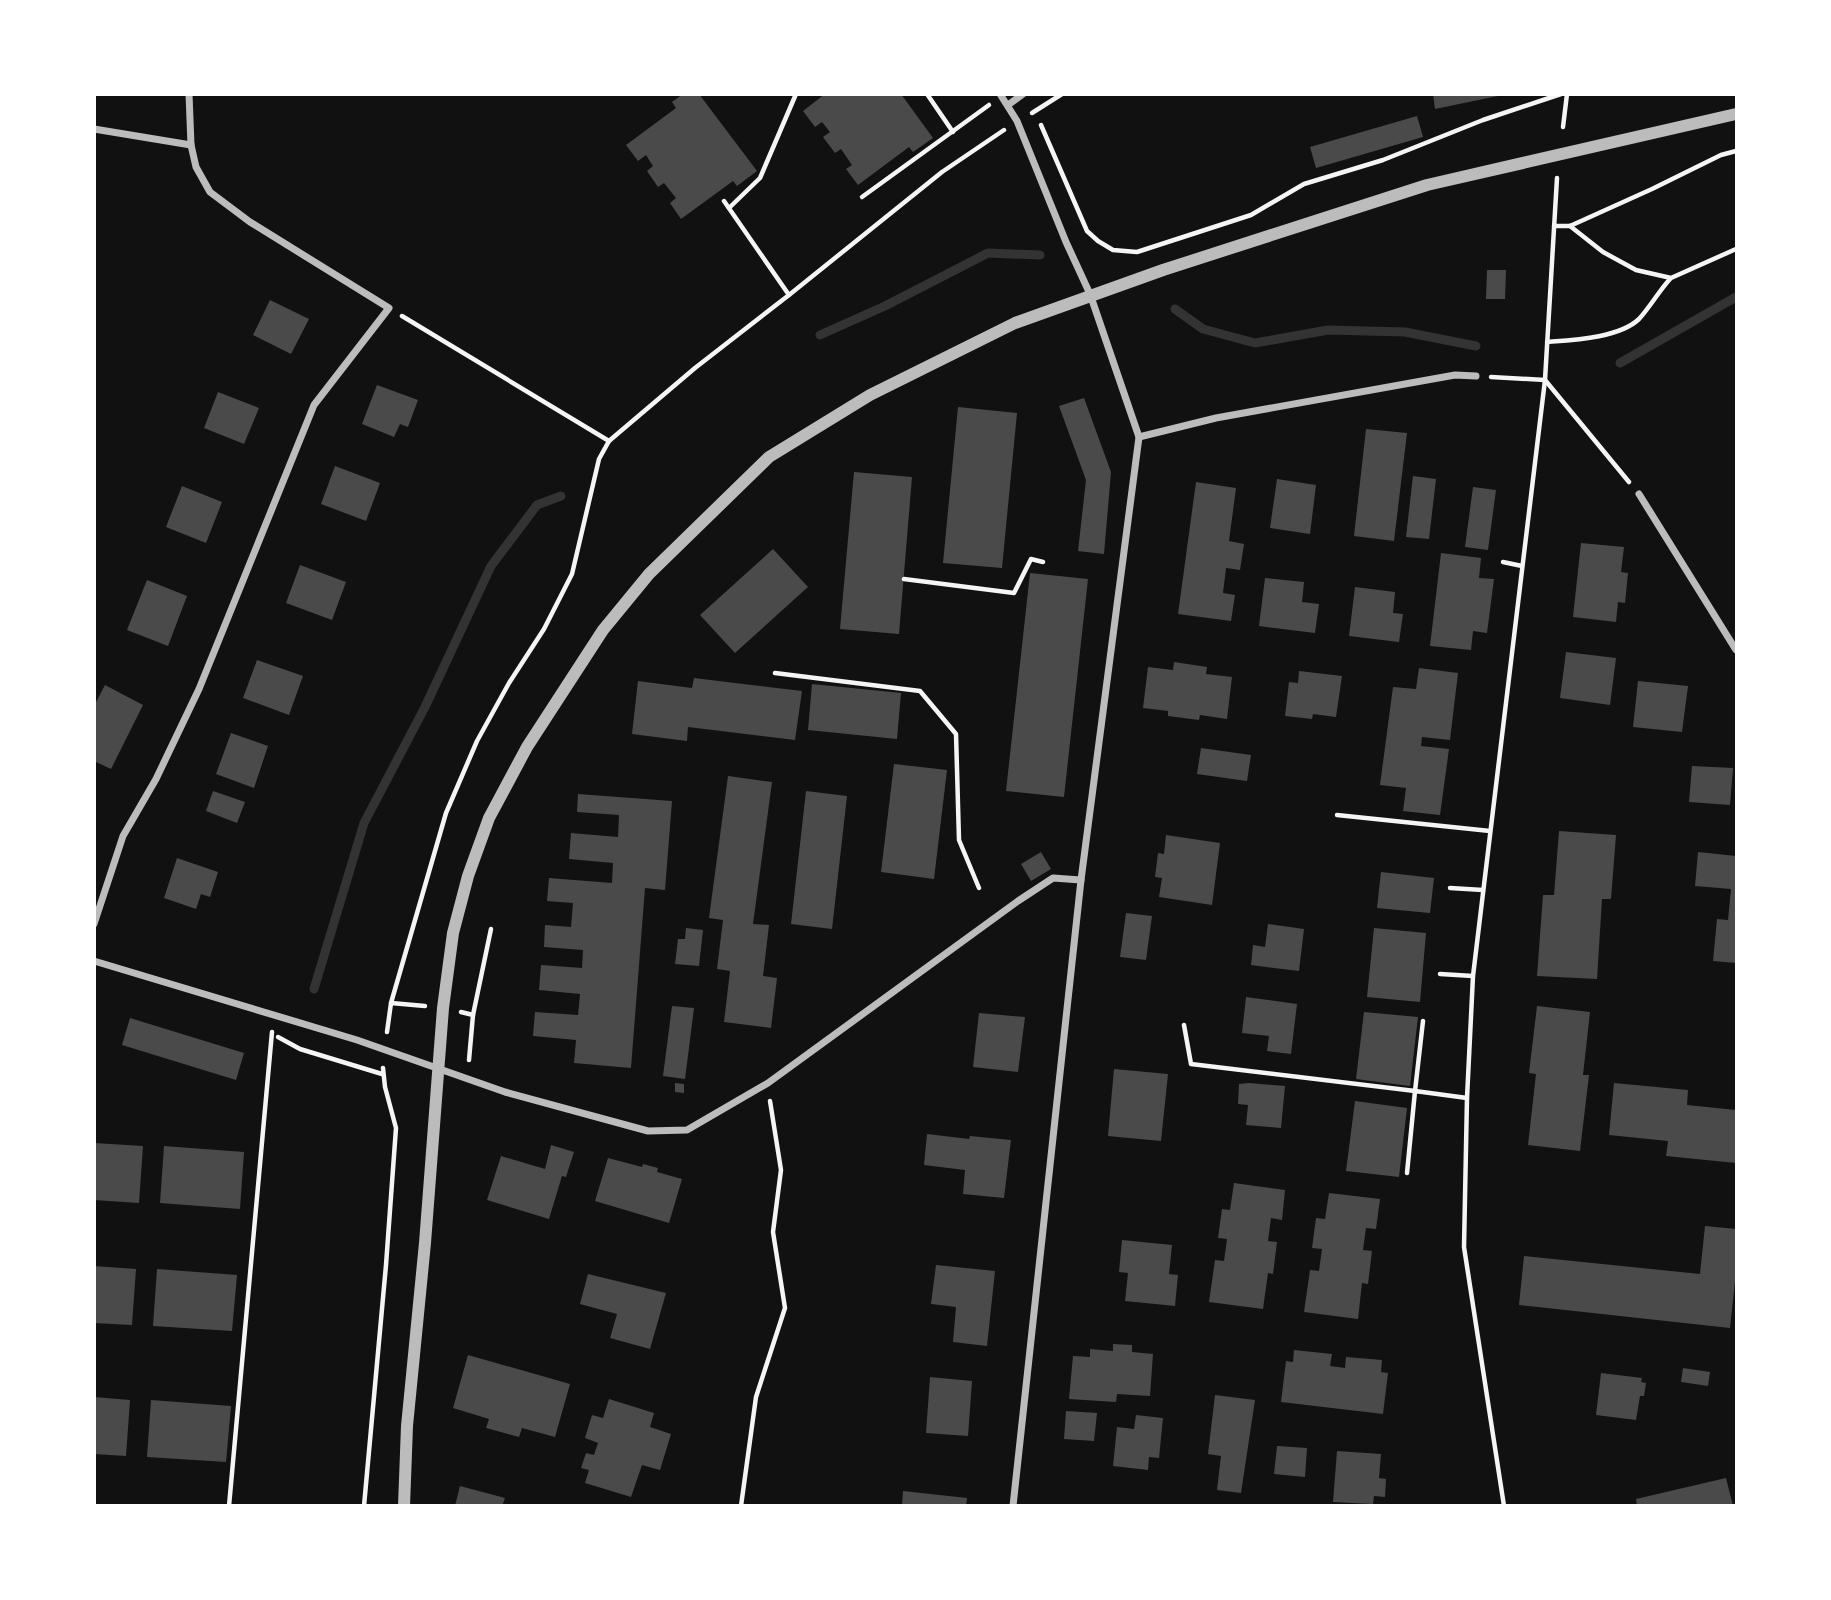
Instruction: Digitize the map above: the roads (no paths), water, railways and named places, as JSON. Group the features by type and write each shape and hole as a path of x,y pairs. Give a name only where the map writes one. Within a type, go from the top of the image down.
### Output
{"street":[{"path":"94,924 123,836 156,779 199,688 314,405 389,308 250,222 210,192 196,167 191,145 189,94"},
{"path":"1007,105 1023,94"},
{"path":"1000,95 1017,121 1090,294 1139,437 1080,880 1013,1506"},
{"path":"404,1506 407,1426 425,1243 437,1067 453,933 468,876 489,818 527,747 603,630 649,574 769,457 870,395 1014,323 1090,294 1427,185 1737,114"},
{"path":"94,129 191,145"},
{"path":"1139,437 1216,418 1455,375 1476,376"},
{"path":"1639,494 1737,650"},
{"path":"94,961 385,1049 506,1092 648,1131 687,1130 768,1083 1053,878 1080,880"}],"waterway":[{"path":"820,335 885,306 988,253 1040,255"},
{"path":"1620,363 1736,297"},
{"path":"1175,309 1203,329 1255,343 1328,330 1405,332 1476,346"},
{"path":"314,989 364,823 425,707 491,566 537,505 561,496"}]}
